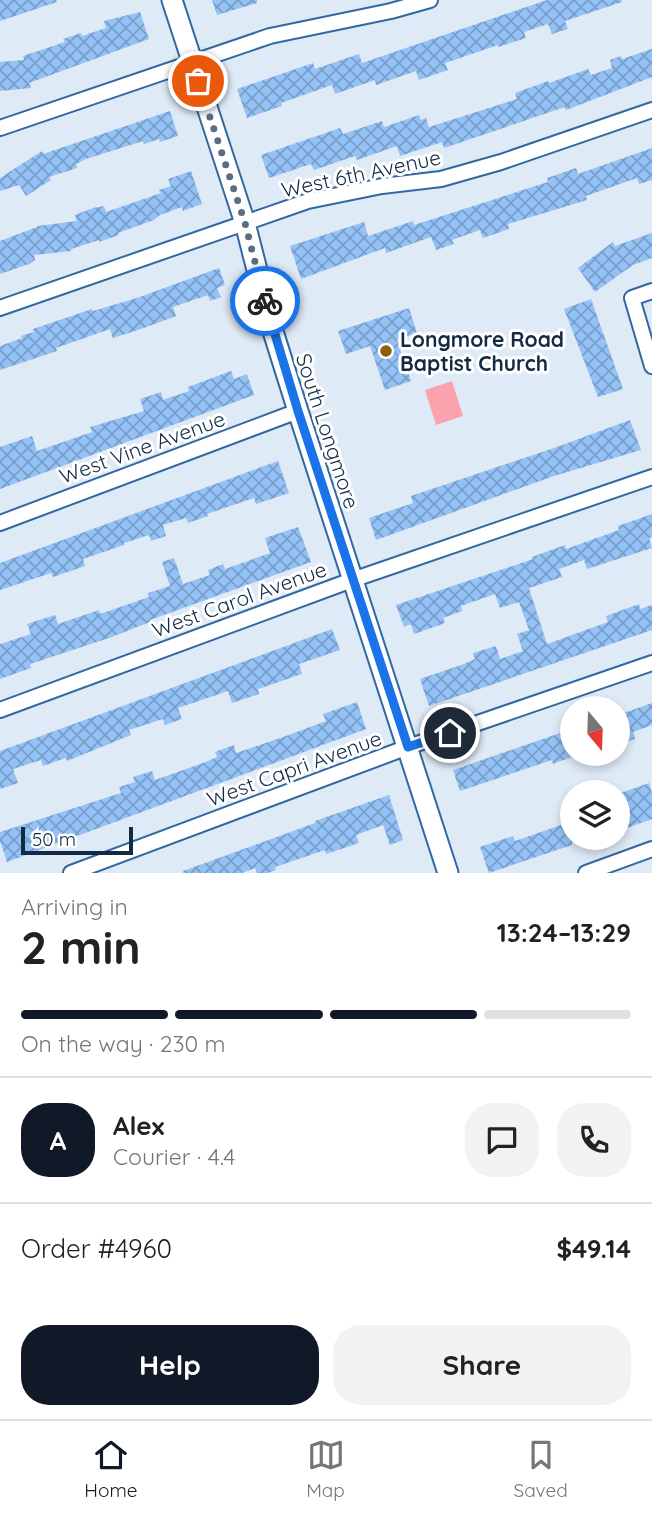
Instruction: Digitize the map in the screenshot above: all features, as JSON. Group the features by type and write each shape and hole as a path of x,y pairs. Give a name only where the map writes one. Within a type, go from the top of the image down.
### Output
{"street":[{"name":"South Longmore","path":"172,0 245,223 271,325 298,411 448,873"},
{"path":"0,128 270,36 391,11 430,0"},
{"name":"West 6th Avenue","path":"0,308 308,201 382,186 441,179 501,162 652,110"},
{"path":"652,291 632,298 652,366"},
{"name":"West Vine Avenue","path":"0,523 298,411"},
{"name":"West Carol Avenue","path":"0,710 352,580 652,477"},
{"name":"West Capri Avenue","path":"71,873 408,747 652,663"},
{"path":"586,873 652,849"}],"shaded area":[{"path":"452,381 463,416 436,425 425,390"}],"building":[{"path":"0,0 56,0 57,2 0,21"},
{"path":"212,0 257,0 257,3 217,15"},
{"path":"547,0 622,2 565,21 568,29 552,34 548,24 524,32 526,38 445,63 448,70 419,80 416,71 376,85 375,80 335,94 332,85 247,118 237,89 313,63 315,69 359,54 362,63"},
{"path":"140,12 149,39 29,83 31,88 0,91 0,62 24,60 23,56 65,42 63,39 106,28 104,21"},
{"path":"652,49 652,77 566,110 565,107 444,148 442,142 400,156 397,146 357,160 355,156 314,170 311,164 269,178 261,155 340,128 343,134 382,121 384,127 419,115 421,120 426,118 429,127 517,99 515,93 548,81 549,83 588,69 591,75 612,68 610,60"},
{"path":"170,111 178,136 160,142 159,139 144,144 143,141 86,159 76,164 77,168 49,177 51,180 26,196 19,185 0,191 0,178 42,151 43,154"},
{"path":"652,148 652,180 639,184 637,178 586,196 587,200 508,224 509,229 483,238 480,230 452,240 454,244 436,250 431,237 386,253 385,248 301,279 290,246 364,222 368,236 413,221 414,225 548,182 547,178 576,168 578,174"},
{"path":"191,171 202,204 183,211 182,207 118,233 119,235 71,251 34,255 35,260 29,264 0,274 0,241 37,226 77,221 75,215 93,208 104,206 106,212 161,193 159,190 171,186 168,179"},
{"path":"652,233 652,258 633,265 595,292 578,268 613,242 615,246"},
{"path":"219,268 225,285 217,288 221,297 210,301 208,295 173,307 176,316 141,329 113,338 110,329 56,348 57,351 0,370 0,346 34,332 33,329 92,309 93,311 137,298"},
{"path":"591,299 623,389 598,397 564,309"},
{"name":"Longmore Road Baptist Church","path":"409,308 417,333 397,340 411,381 385,390 370,346 346,354 338,331"},
{"path":"231,371 234,379 247,374 254,395 0,489 0,447 32,436 37,451 92,432 90,427 144,411 140,399 161,392 163,400 189,391 188,387"},
{"path":"630,420 641,450 554,476 376,540 369,518 413,503 411,496"},
{"path":"278,461 289,493 256,504 254,498 188,523 186,518 163,525 166,536 151,541 149,535 124,543 83,559 85,566 53,577 51,573 0,590 0,563"},
{"path":"652,514 652,537 649,538 652,548 587,569 584,560 559,569 562,577 529,588 547,644 608,622 606,616 639,604 640,609 652,605 652,630 429,706 420,679 464,664 475,659 473,653 496,646 500,659 523,651 517,634 529,630 519,602 500,608 495,594 461,606 462,611 443,618 445,623 414,634 411,624 404,627 396,605 533,559 532,557 565,545 566,549 619,530 618,526"},
{"path":"298,527 311,562 150,620 109,638 30,664 31,668 0,679 0,644 31,634 27,624 55,615 58,624 99,610 100,614 149,597 148,593 170,586 162,562 174,558 183,584 210,575 208,570 223,564 225,569 270,553 265,538"},
{"path":"332,629 340,650 299,664 302,674 258,689 259,694 232,703 228,691 178,708 182,719 165,725 163,719 129,730 131,735 67,761 66,758 43,766 41,760 13,769 18,783 0,789 0,751"},
{"path":"357,702 366,729 7,862 0,832 121,793 119,787 135,782 133,777 152,771 155,780 217,757 215,752 234,745 236,753 286,736 326,721 323,714"},
{"path":"652,703 652,725 633,732 635,739 630,740 630,711"},
{"path":"560,733 560,761 553,764 552,760 460,791 453,770"},
{"path":"649,783 652,793 652,819 630,827 630,790"},
{"path":"389,795 403,840 390,845 383,825 356,835 359,843 326,854 325,850 275,867 276,870 268,873 257,873 255,868 242,873 183,873 315,821"},
{"path":"560,825 560,849 489,873 480,847 513,836 515,841"}],"way so far":[{"path":"198,81 245,223 265,301"}],"place":[{"name":"Longmore Road Baptist Church","path":"386,351"}],"route":[{"path":"265,301 298,411 408,747 450,733"}]}
